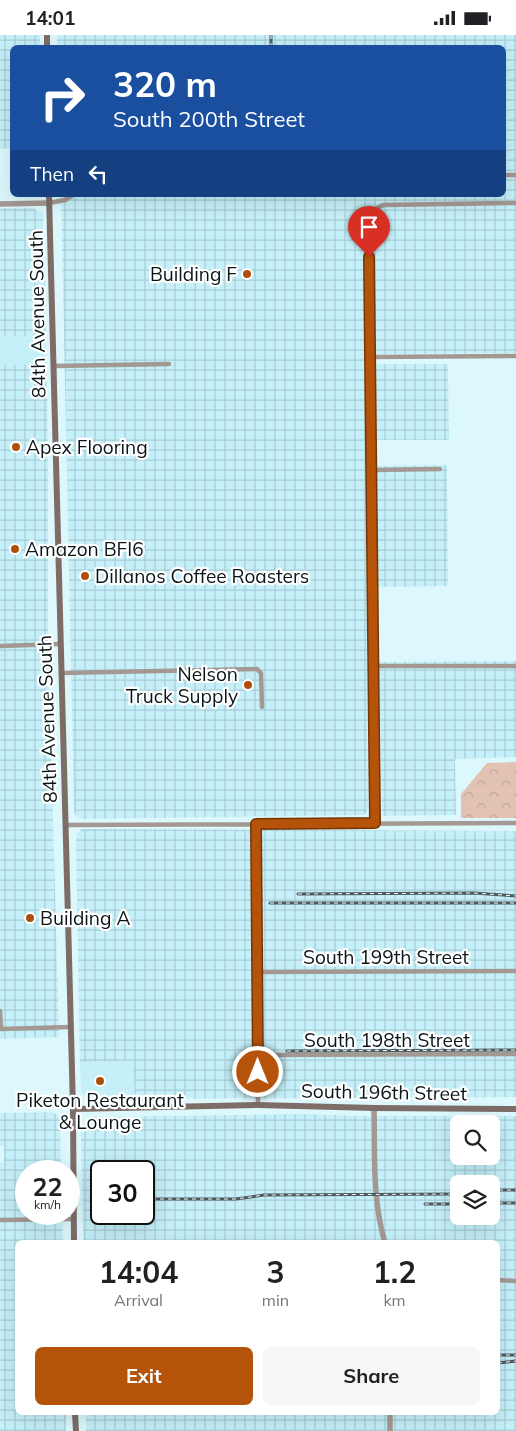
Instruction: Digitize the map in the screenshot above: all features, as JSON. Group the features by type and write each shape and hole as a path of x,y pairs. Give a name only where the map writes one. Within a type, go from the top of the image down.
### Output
{"main road":[{"name":"84th Avenue South","path":"49,197 73,1160"},
{"name":"South 196th Street","path":"72,1109 258,1105 516,1109"},
{"name":"84th Avenue South","path":"74,1225 74,1240"},
{"path":"75,1415 76,1431"}],"street":[{"path":"0,205 49,203 65,200 70,197"},
{"path":"375,823 368,225 373,211 384,205 516,203"},
{"path":"370,357 516,356"},
{"path":"54,366 169,364"},
{"path":"372,470 440,469"},
{"path":"0,646 60,644"},
{"path":"374,666 516,666"},
{"path":"61,673 257,669 261,673 262,707"},
{"path":"66,825 516,823"},
{"path":"256,824 258,1105"},
{"name":"South 199th Street","path":"257,972 516,971"},
{"path":"0,1011 0,1029 70,1027"},
{"name":"South 198th Street","path":"257,1055 516,1054"},
{"path":"374,1108 376,1195 378,1217 384,1240"},
{"path":"0,1220 15,1220"},
{"path":"500,1280 516,1281"},
{"path":"390,1415 390,1431"}],"shaded area":[{"path":"0,35 40,35 40,45 10,45 10,148 0,149"},
{"path":"57,35 516,35 516,353 366,354 368,807 364,815 82,819 75,815 61,197 506,197 506,45 57,45"},
{"path":"0,208 35,208 35,210 43,213 46,336 0,337"},
{"path":"46,336 47,364 0,365 0,337"},
{"path":"47,364 48,636 59,1037 0,1039 0,365"},
{"path":"375,364 448,364 449,440 376,440"},
{"path":"447,465 448,586 378,587 377,466"},
{"path":"516,661 516,757 455,759 456,815 382,815 379,662"},
{"path":"81,829 516,831 516,1097 135,1099 133,1061 80,1062 76,840 77,834"},
{"path":"134,1061 135,1099 90,1099 81,1092 80,1062"},
{"path":"53,1112 60,1117 61,1160 15,1160 15,1225 62,1225 63,1240 15,1240 15,1415 66,1415 66,1431 0,1431 0,1163 4,1162 4,1146 0,1146 0,1113"},
{"path":"302,1114 450,1116 450,1165 500,1165 500,1116 516,1116 516,1431 86,1431 86,1415 500,1415 500,1240 83,1240 81,1130 89,1117"}],"green space":[{"path":"516,762 516,818 461,818 461,794 487,763"}],"railway":[{"path":"271,35 271,45"},
{"path":"298,894 474,893 516,896"},
{"path":"270,903 516,903"},
{"path":"287,1051 516,1050"},
{"path":"500,1190 516,1190"},
{"path":"155,1199 236,1199 264,1195 450,1194"},
{"path":"500,1203 516,1203"},
{"path":"425,1204 450,1204"},
{"path":"500,1355 516,1355"},
{"path":"500,1363 516,1361"}],"place":[{"name":"Building F","path":"247,274"},
{"name":"Apex Flooring","path":"16,447"},
{"name":"Amazon BFI6","path":"15,549"},
{"name":"Dillanos Coffee Roasters","path":"85,576"},
{"name":"Nelson Truck Supply","path":"248,685"},
{"name":"Building A","path":"30,918"},
{"name":"Piketon Restaurant & Lounge","path":"100,1081"}],"route":[{"path":"258,1072 256,824 375,823 369,257"}]}
